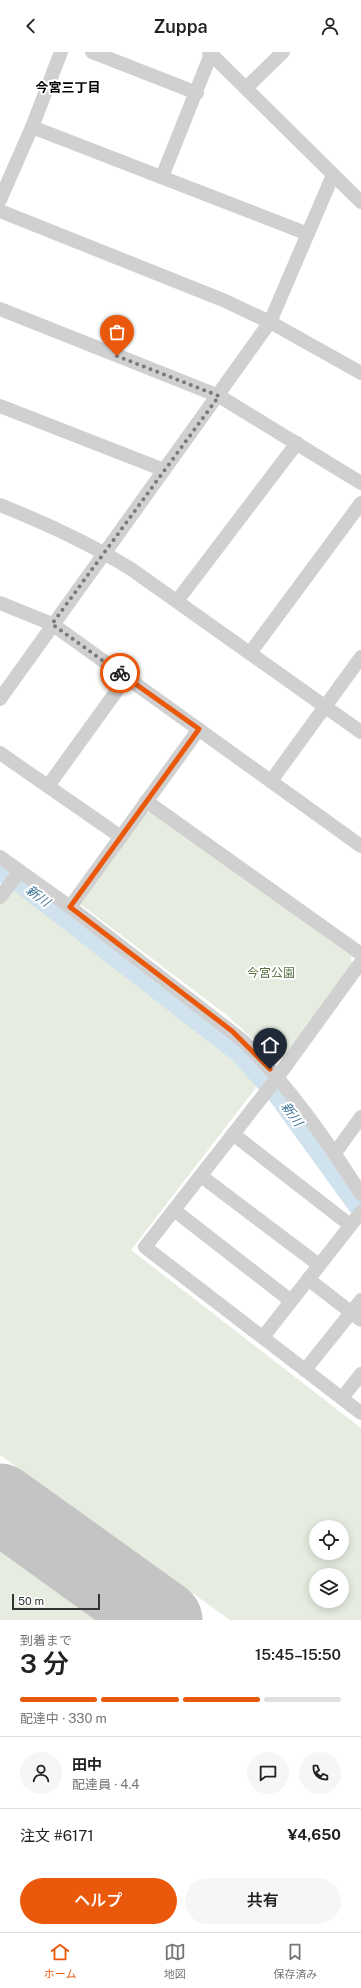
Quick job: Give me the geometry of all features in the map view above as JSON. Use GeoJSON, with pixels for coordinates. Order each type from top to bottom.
{"type":"FeatureCollection","features":[{"type":"Feature","properties":{"kind":"street"},"geometry":{"type":"LineString","coordinates":[[0,200],[32,127],[61,52]]}},
{"type":"Feature","properties":{"kind":"street"},"geometry":{"type":"LineString","coordinates":[[92,52],[197,93]]}},
{"type":"Feature","properties":{"kind":"street"},"geometry":{"type":"LineString","coordinates":[[246,88],[283,52]]}},
{"type":"Feature","properties":{"kind":"street"},"geometry":{"type":"LineString","coordinates":[[162,177],[197,93],[210,53],[361,202]]}},
{"type":"Feature","properties":{"kind":"street"},"geometry":{"type":"LineString","coordinates":[[32,127],[308,234]]}},
{"type":"Feature","properties":{"kind":"street"},"geometry":{"type":"LineString","coordinates":[[0,699],[52,624],[106,554],[270,322],[333,176]]}},
{"type":"Feature","properties":{"kind":"street"},"geometry":{"type":"LineString","coordinates":[[0,211],[223,300],[270,322],[361,372]]}},
{"type":"Feature","properties":{"kind":"street"},"geometry":{"type":"LineString","coordinates":[[0,309],[219,396],[361,483]]}},
{"type":"Feature","properties":{"kind":"street"},"geometry":{"type":"LineString","coordinates":[[0,406],[164,470]]}},
{"type":"Feature","properties":{"kind":"street"},"geometry":{"type":"LineString","coordinates":[[177,601],[297,444]]}},
{"type":"Feature","properties":{"kind":"street"},"geometry":{"type":"LineString","coordinates":[[250,653],[361,503]]}},
{"type":"Feature","properties":{"kind":"street"},"geometry":{"type":"LineString","coordinates":[[0,504],[38,520],[106,554],[177,601],[361,732]]}},
{"type":"Feature","properties":{"kind":"street"},"geometry":{"type":"LineString","coordinates":[[0,603],[52,624],[361,846]]}},
{"type":"Feature","properties":{"kind":"street"},"geometry":{"type":"LineString","coordinates":[[271,781],[361,657]]}},
{"type":"Feature","properties":{"kind":"street"},"geometry":{"type":"LineString","coordinates":[[48,786],[126,678]]}},
{"type":"Feature","properties":{"kind":"street"},"geometry":{"type":"LineString","coordinates":[[70,907],[199,729]]}},
{"type":"Feature","properties":{"kind":"street"},"geometry":{"type":"LineString","coordinates":[[0,753],[121,837]]}},
{"type":"Feature","properties":{"kind":"street"},"geometry":{"type":"LineString","coordinates":[[146,801],[361,954]]}},
{"type":"Feature","properties":{"kind":"street"},"geometry":{"type":"LineString","coordinates":[[0,857],[70,907],[232,1031],[254,1051],[277,1078],[335,1153],[361,1194]]}},
{"type":"Feature","properties":{"kind":"street"},"geometry":{"type":"LineString","coordinates":[[0,897],[20,871]]}},
{"type":"Feature","properties":{"kind":"street"},"geometry":{"type":"LineString","coordinates":[[361,962],[277,1078],[145,1248],[361,1413]]}},
{"type":"Feature","properties":{"kind":"street"},"geometry":{"type":"LineString","coordinates":[[335,1153],[361,1117]]}},
{"type":"Feature","properties":{"kind":"street"},"geometry":{"type":"LineString","coordinates":[[234,1134],[350,1226]]}},
{"type":"Feature","properties":{"kind":"street"},"geometry":{"type":"LineString","coordinates":[[201,1176],[319,1265]]}},
{"type":"Feature","properties":{"kind":"street"},"geometry":{"type":"LineString","coordinates":[[174,1210],[291,1301]]}},
{"type":"Feature","properties":{"kind":"street"},"geometry":{"type":"LineString","coordinates":[[263,1337],[361,1212]]}},
{"type":"Feature","properties":{"kind":"street"},"geometry":{"type":"LineString","coordinates":[[308,1279],[356,1316]]}},
{"type":"Feature","properties":{"kind":"street"},"geometry":{"type":"LineString","coordinates":[[305,1370],[356,1316],[361,1300]]}},
{"type":"Feature","properties":{"kind":"street"},"geometry":{"type":"LineString","coordinates":[[342,1398],[361,1374]]}},
{"type":"Feature","properties":{"kind":"green space","name":"今宮公園"},"geometry":{"type":"Polygon","coordinates":[[[152,812],[351,956],[352,967],[285,1057],[273,1058],[228,1016],[80,904],[144,813],[152,812]]]}},
{"type":"Feature","properties":{"kind":"green space"},"geometry":{"type":"Polygon","coordinates":[[[18,888],[252,1072],[257,1082],[255,1089],[131,1250],[361,1428],[361,1620],[230,1620],[0,1455],[0,902],[9,890],[18,888]]]}},
{"type":"Feature","properties":{"kind":"green space"},"geometry":{"type":"Polygon","coordinates":[[[0,1550],[97,1620],[0,1620],[0,1550]]]}},
{"type":"Feature","properties":{"kind":"waterway","name":"新川"},"geometry":{"type":"LineString","coordinates":[[0,870],[25,886],[239,1052],[280,1097],[361,1209]]}},
{"type":"Feature","properties":{"kind":"runway"},"geometry":{"type":"LineString","coordinates":[[0,1503],[163,1620]]}},
{"type":"Feature","properties":{"kind":"way so far"},"geometry":{"type":"LineString","coordinates":[[117,356],[219,396],[164,470],[106,554],[52,624],[120,673]]}},
{"type":"Feature","properties":{"kind":"district","name":"今宮三丁目"},"geometry":{"type":"Point","coordinates":[68,87]}},
{"type":"Feature","properties":{"kind":"route"},"geometry":{"type":"LineString","coordinates":[[120,673],[199,729],[70,907],[232,1031],[254,1051],[270,1069]]}}]}
